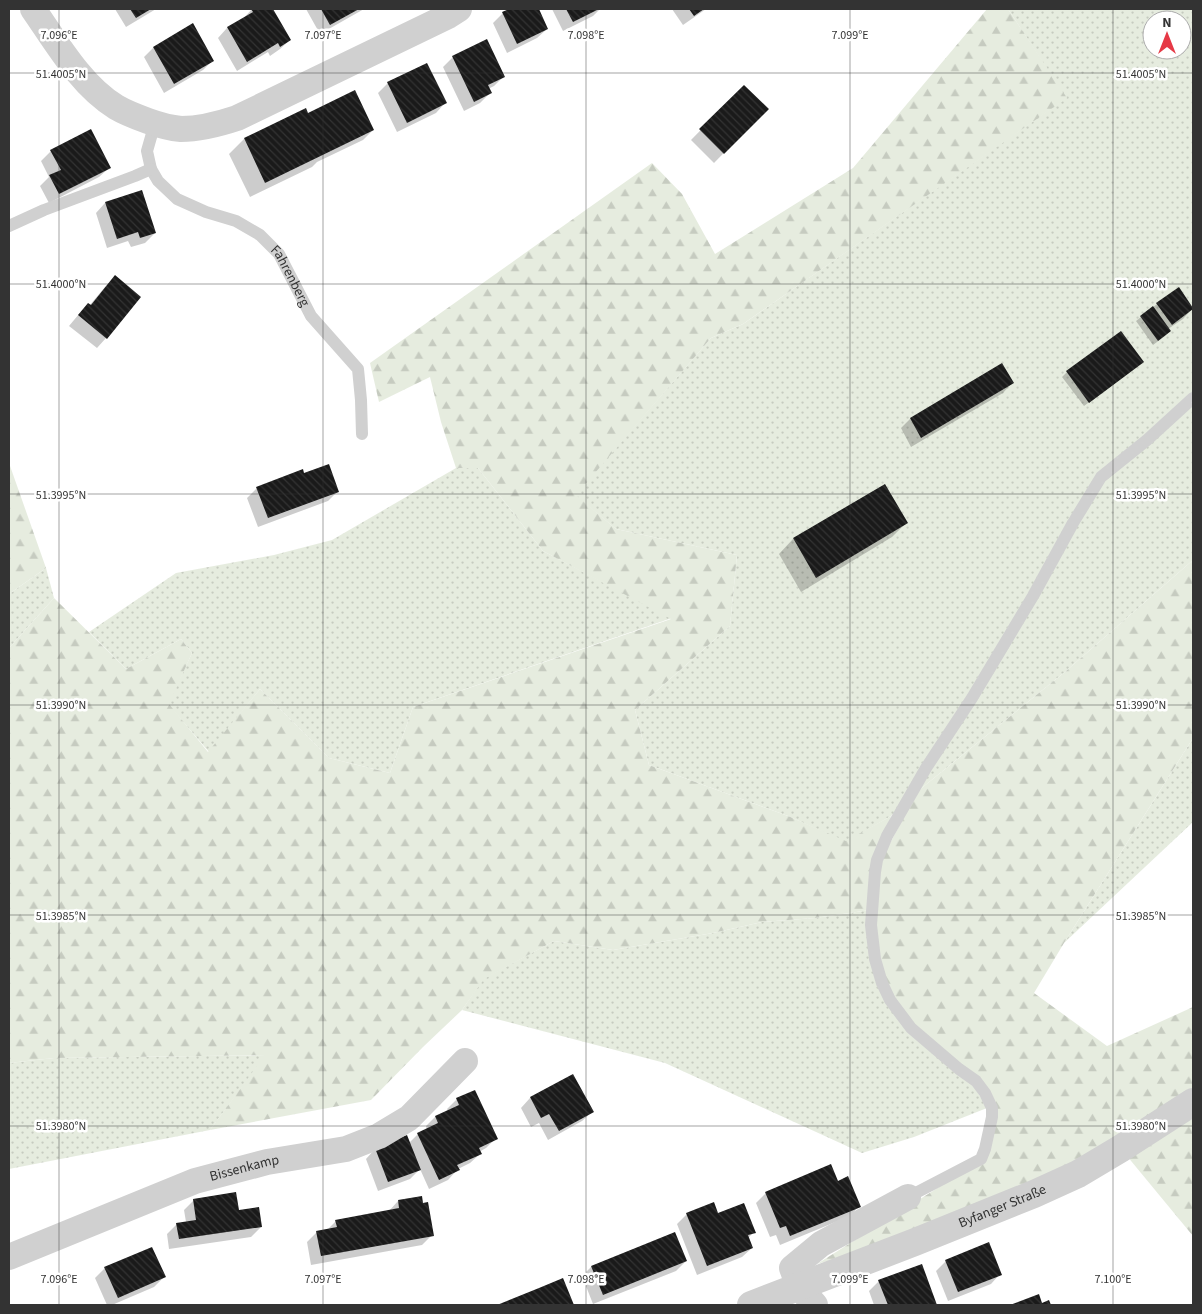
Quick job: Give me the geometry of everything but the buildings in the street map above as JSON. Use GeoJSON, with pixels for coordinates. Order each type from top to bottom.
{"type":"FeatureCollection","features":[{"type":"Feature","properties":{"kind":"street"},"geometry":{"type":"LineString","coordinates":[[33,9],[86,82],[115,107],[155,123],[181,129],[199,128],[237,118],[459,9]]}},
{"type":"Feature","properties":{"kind":"street","name":"Bissenkamp"},"geometry":{"type":"LineString","coordinates":[[9,1257],[195,1181],[267,1162],[346,1149],[380,1136],[410,1118],[465,1061]]}},
{"type":"Feature","properties":{"kind":"street","name":"Byfanger Straße"},"geometry":{"type":"LineString","coordinates":[[752,1305],[807,1296],[915,1242],[1034,1194],[1078,1174],[1193,1102]]}},
{"type":"Feature","properties":{"kind":"street"},"geometry":{"type":"LineString","coordinates":[[807,1296],[792,1268],[821,1244],[908,1197]]}},
{"type":"Feature","properties":{"kind":"lane"},"geometry":{"type":"LineString","coordinates":[[9,226],[44,210],[151,169],[147,151],[155,123]]}},
{"type":"Feature","properties":{"kind":"lane","name":"Fahrenberg"},"geometry":{"type":"LineString","coordinates":[[151,169],[158,181],[177,200],[206,212],[236,221],[260,235],[279,254],[311,316],[358,369],[362,434]]}},
{"type":"Feature","properties":{"kind":"lane"},"geometry":{"type":"LineString","coordinates":[[908,1197],[981,1159],[991,1125],[992,1108],[985,1093],[976,1081],[911,1028],[890,1000],[882,983],[875,959],[871,925],[875,872],[881,848],[926,768],[972,698],[1033,596],[1101,477],[1147,440],[1193,398]]}},
{"type":"Feature","properties":{"kind":"green space"},"geometry":{"type":"Polygon","coordinates":[[[987,9],[1008,9],[1067,98],[743,324],[711,338],[576,495],[616,529],[737,555],[730,626],[635,710],[649,765],[788,816],[846,841],[891,816],[870,910],[815,918],[762,922],[713,933],[613,950],[554,941],[484,979],[462,1010],[371,1100],[210,1130],[265,1055],[54,1058],[9,1063],[9,648],[54,598],[126,669],[181,639],[192,653],[169,704],[208,752],[260,689],[329,758],[390,773],[413,707],[671,619],[543,551],[478,468],[456,468],[441,422],[430,377],[379,402],[370,363],[652,163],[682,194],[715,254],[853,168],[987,9]]]}},
{"type":"Feature","properties":{"kind":"green space"},"geometry":{"type":"Polygon","coordinates":[[[1008,9],[1193,9],[1193,560],[1066,671],[918,791],[891,816],[846,842],[788,816],[649,765],[635,710],[730,626],[737,555],[616,529],[575,495],[711,338],[743,324],[1066,98],[1008,9]]]}},
{"type":"Feature","properties":{"kind":"green space"},"geometry":{"type":"Polygon","coordinates":[[[9,463],[46,568],[9,594],[9,463]]]}},
{"type":"Feature","properties":{"kind":"green space"},"geometry":{"type":"Polygon","coordinates":[[[456,468],[478,468],[543,551],[672,618],[413,707],[390,773],[329,758],[260,689],[209,752],[168,704],[192,653],[181,639],[126,669],[89,632],[176,573],[274,555],[332,540],[456,468]]]}},
{"type":"Feature","properties":{"kind":"green space"},"geometry":{"type":"Polygon","coordinates":[[[1193,560],[1193,738],[1034,993],[1107,1046],[1193,1007],[1193,1236],[1122,1150],[917,1236],[817,1264],[982,1160],[996,1105],[916,1025],[884,981],[874,926],[881,860],[918,791],[1066,671],[1193,560]]]}},
{"type":"Feature","properties":{"kind":"green space"},"geometry":{"type":"Polygon","coordinates":[[[46,568],[54,598],[9,648],[9,594],[46,568]]]}},
{"type":"Feature","properties":{"kind":"green space"},"geometry":{"type":"Polygon","coordinates":[[[1193,738],[1193,822],[1064,943],[1193,738]]]}},
{"type":"Feature","properties":{"kind":"green space"},"geometry":{"type":"Polygon","coordinates":[[[870,910],[987,1108],[914,1137],[862,1153],[665,1063],[462,1010],[483,979],[554,941],[613,950],[713,933],[762,922],[815,918],[870,910]]]}},
{"type":"Feature","properties":{"kind":"green space"},"geometry":{"type":"Polygon","coordinates":[[[266,1055],[210,1130],[9,1169],[9,1063],[54,1058],[266,1055]]]}}]}
